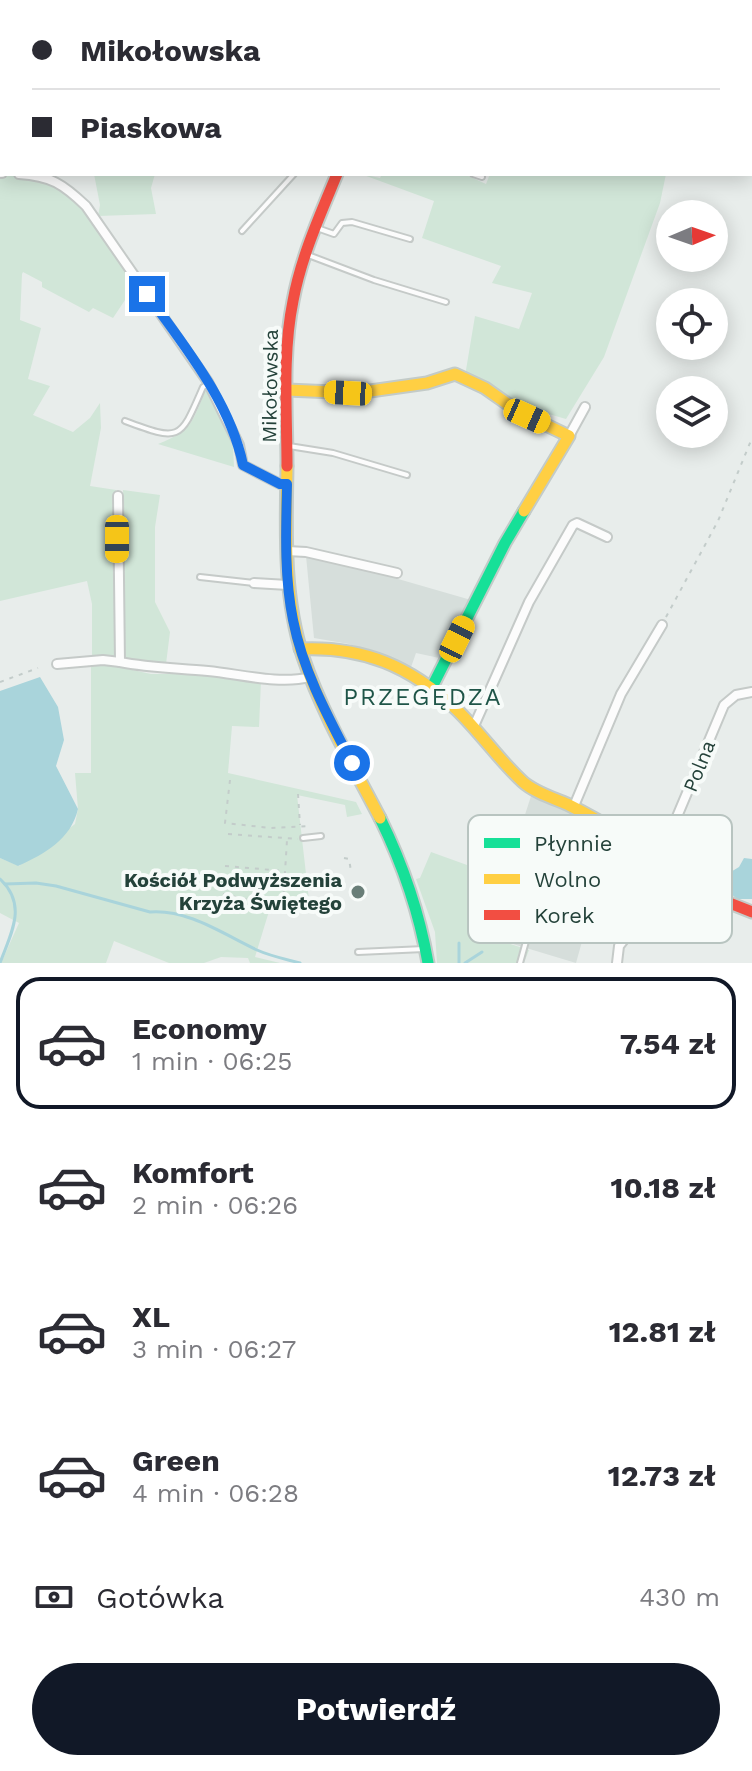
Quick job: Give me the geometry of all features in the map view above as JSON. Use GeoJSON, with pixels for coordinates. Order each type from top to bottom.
{"type":"FeatureCollection","features":[{"type":"Feature","properties":{"kind":"street"},"geometry":{"type":"LineString","coordinates":[[43,176],[65,186],[86,206],[209,384],[239,445],[243,465],[280,484],[287,484]]}},
{"type":"Feature","properties":{"kind":"street","name":"Mikołowska"},"geometry":{"type":"LineString","coordinates":[[336,176],[305,254],[291,314],[287,390],[288,585],[300,649],[310,677],[402,865],[418,908],[428,963]]}},
{"type":"Feature","properties":{"kind":"street"},"geometry":{"type":"LineString","coordinates":[[287,390],[356,393],[427,383],[455,374],[485,388],[519,412],[569,436]]}},
{"type":"Feature","properties":{"kind":"street"},"geometry":{"type":"LineString","coordinates":[[431,689],[505,543],[585,407]]}},
{"type":"Feature","properties":{"kind":"street"},"geometry":{"type":"LineString","coordinates":[[118,496],[120,662]]}},
{"type":"Feature","properties":{"kind":"street"},"geometry":{"type":"LineString","coordinates":[[474,726],[529,602],[573,525],[586,526],[607,537]]}},
{"type":"Feature","properties":{"kind":"street"},"geometry":{"type":"LineString","coordinates":[[287,551],[306,552],[397,573]]}},
{"type":"Feature","properties":{"kind":"street"},"geometry":{"type":"LineString","coordinates":[[254,583],[288,585]]}},
{"type":"Feature","properties":{"kind":"street"},"geometry":{"type":"LineString","coordinates":[[574,806],[621,694],[662,625]]}},
{"type":"Feature","properties":{"kind":"street"},"geometry":{"type":"LineString","coordinates":[[300,649],[325,648],[385,660],[404,670],[474,726],[525,784],[589,815]]}},
{"type":"Feature","properties":{"kind":"street"},"geometry":{"type":"LineString","coordinates":[[57,664],[103,660],[149,668],[286,679],[310,677]]}},
{"type":"Feature","properties":{"kind":"street","name":"Polna"},"geometry":{"type":"LineString","coordinates":[[678,815],[724,705],[736,695],[752,692]]}},
{"type":"Feature","properties":{"kind":"street"},"geometry":{"type":"LineString","coordinates":[[732,904],[752,912]]}},
{"type":"Feature","properties":{"kind":"street","name":"Polna"},"geometry":{"type":"LineString","coordinates":[[617,963],[621,943]]}},
{"type":"Feature","properties":{"kind":"lane"},"geometry":{"type":"LineString","coordinates":[[242,231],[292,176]]}},
{"type":"Feature","properties":{"kind":"lane"},"geometry":{"type":"LineString","coordinates":[[315,227],[334,234],[339,225],[352,222],[410,239]]}},
{"type":"Feature","properties":{"kind":"lane"},"geometry":{"type":"LineString","coordinates":[[305,254],[446,302]]}},
{"type":"Feature","properties":{"kind":"lane"},"geometry":{"type":"LineString","coordinates":[[125,421],[167,434],[179,432],[185,427],[203,387],[209,384]]}},
{"type":"Feature","properties":{"kind":"lane"},"geometry":{"type":"LineString","coordinates":[[287,446],[333,453],[407,475]]}},
{"type":"Feature","properties":{"kind":"lane"},"geometry":{"type":"LineString","coordinates":[[200,577],[254,583]]}},
{"type":"Feature","properties":{"kind":"lane"},"geometry":{"type":"LineString","coordinates":[[303,838],[321,836]]}},
{"type":"Feature","properties":{"kind":"lane"},"geometry":{"type":"LineString","coordinates":[[520,963],[526,943]]}},
{"type":"Feature","properties":{"kind":"lane"},"geometry":{"type":"LineString","coordinates":[[358,952],[426,949]]}},
{"type":"Feature","properties":{"kind":"path"},"geometry":{"type":"LineString","coordinates":[[662,625],[718,521],[752,438]]}},
{"type":"Feature","properties":{"kind":"path"},"geometry":{"type":"LineString","coordinates":[[0,682],[38,668]]}},
{"type":"Feature","properties":{"kind":"path"},"geometry":{"type":"LineString","coordinates":[[230,780],[225,823],[271,828],[310,826]]}},
{"type":"Feature","properties":{"kind":"path"},"geometry":{"type":"LineString","coordinates":[[298,794],[300,826]]}},
{"type":"Feature","properties":{"kind":"path"},"geometry":{"type":"LineString","coordinates":[[228,834],[287,840],[303,838]]}},
{"type":"Feature","properties":{"kind":"path"},"geometry":{"type":"LineString","coordinates":[[223,894],[267,904],[283,904],[287,840]]}},
{"type":"Feature","properties":{"kind":"path"},"geometry":{"type":"LineString","coordinates":[[344,858],[349,859],[351,871]]}},
{"type":"Feature","properties":{"kind":"path"},"geometry":{"type":"LineString","coordinates":[[225,866],[285,872]]}},
{"type":"Feature","properties":{"kind":"path"},"geometry":{"type":"LineString","coordinates":[[284,888],[303,890]]}},
{"type":"Feature","properties":{"kind":"shaded area"},"geometry":{"type":"Polygon","coordinates":[[[306,556],[471,600],[444,659],[416,653],[410,670],[395,660],[349,644],[314,638],[306,556]]]}},
{"type":"Feature","properties":{"kind":"shaded area"},"geometry":{"type":"Polygon","coordinates":[[[532,793],[575,815],[525,815],[532,793]]]}},
{"type":"Feature","properties":{"kind":"shaded area"},"geometry":{"type":"Polygon","coordinates":[[[509,943],[582,943],[576,963],[509,943]]]}},
{"type":"Feature","properties":{"kind":"green space"},"geometry":{"type":"Polygon","coordinates":[[[0,176],[13,176],[38,178],[67,193],[94,221],[137,282],[113,318],[93,308],[89,312],[42,287],[42,282],[22,274],[20,320],[41,328],[28,379],[50,386],[33,415],[73,432],[90,418],[100,403],[101,428],[90,486],[116,490],[116,657],[92,659],[92,604],[87,581],[0,601],[0,176]]]}},
{"type":"Feature","properties":{"kind":"green space"},"geometry":{"type":"Polygon","coordinates":[[[94,176],[154,176],[151,188],[156,214],[98,216],[100,205],[94,176]]]}},
{"type":"Feature","properties":{"kind":"green space"},"geometry":{"type":"Polygon","coordinates":[[[366,176],[468,176],[486,184],[489,176],[666,176],[661,200],[656,200],[656,214],[604,357],[566,419],[514,404],[465,376],[475,316],[519,329],[532,293],[492,283],[501,266],[422,238],[434,201],[366,176]]]}},
{"type":"Feature","properties":{"kind":"green space"},"geometry":{"type":"Polygon","coordinates":[[[206,389],[233,446],[234,467],[158,444],[190,424],[206,389]]]}},
{"type":"Feature","properties":{"kind":"green space"},"geometry":{"type":"Polygon","coordinates":[[[123,490],[160,495],[155,527],[155,602],[170,632],[166,664],[129,660],[121,654],[123,490]]]}},
{"type":"Feature","properties":{"kind":"green space"},"geometry":{"type":"Polygon","coordinates":[[[91,661],[151,674],[204,674],[261,681],[259,727],[232,726],[228,773],[356,802],[362,814],[347,817],[345,805],[297,795],[310,909],[270,908],[255,957],[280,963],[250,963],[248,958],[221,957],[204,963],[169,963],[114,941],[106,963],[1,963],[19,923],[0,913],[0,858],[19,866],[75,824],[78,809],[75,773],[91,773],[91,661]]]}},
{"type":"Feature","properties":{"kind":"green space"},"geometry":{"type":"Polygon","coordinates":[[[431,852],[468,865],[468,943],[508,943],[529,950],[524,963],[437,963],[435,932],[416,879],[420,878],[431,852]]]}},
{"type":"Feature","properties":{"kind":"water"},"geometry":{"type":"Polygon","coordinates":[[[40,677],[58,707],[64,740],[56,766],[78,809],[75,820],[56,844],[18,866],[0,858],[0,691],[40,677]]]}},
{"type":"Feature","properties":{"kind":"water"},"geometry":{"type":"Polygon","coordinates":[[[744,858],[752,859],[752,899],[737,899],[732,895],[732,871],[744,858]]]}},
{"type":"Feature","properties":{"kind":"waterway"},"geometry":{"type":"LineString","coordinates":[[0,879],[8,889],[15,909],[15,920],[0,963]]}},
{"type":"Feature","properties":{"kind":"waterway"},"geometry":{"type":"LineString","coordinates":[[5,884],[56,886],[150,912],[178,914],[262,952],[300,963]]}},
{"type":"Feature","properties":{"kind":"waterway"},"geometry":{"type":"LineString","coordinates":[[459,943],[459,963]]}},
{"type":"Feature","properties":{"kind":"waterway"},"geometry":{"type":"LineString","coordinates":[[465,963],[482,952]]}},
{"type":"Feature","properties":{"kind":"traffic: fast"},"geometry":{"type":"LineString","coordinates":[[431,689],[524,511]]}},
{"type":"Feature","properties":{"kind":"traffic: fast"},"geometry":{"type":"LineString","coordinates":[[380,818],[409,889],[428,963]]}},
{"type":"Feature","properties":{"kind":"traffic: slow"},"geometry":{"type":"LineString","coordinates":[[287,390],[356,393],[427,383],[455,374],[485,388],[519,412],[569,436],[524,511]]}},
{"type":"Feature","properties":{"kind":"traffic: slow"},"geometry":{"type":"LineString","coordinates":[[287,466],[289,587],[303,657],[338,739],[380,818]]}},
{"type":"Feature","properties":{"kind":"traffic: slow"},"geometry":{"type":"LineString","coordinates":[[300,649],[365,655],[403,670],[456,709],[527,786],[588,815]]}},
{"type":"Feature","properties":{"kind":"traffic: jam"},"geometry":{"type":"LineString","coordinates":[[287,466],[286,363],[293,301],[306,252],[336,176]]}},
{"type":"Feature","properties":{"kind":"traffic: jam"},"geometry":{"type":"LineString","coordinates":[[732,904],[752,912]]}},
{"type":"Feature","properties":{"kind":"place","name":"Kościół Podwyższenia Krzyża Świętego"},"geometry":{"type":"Point","coordinates":[358,892]}},
{"type":"Feature","properties":{"kind":"district","name":"PRZEGĘDZA"},"geometry":{"type":"Point","coordinates":[423,697]}},
{"type":"Feature","properties":{"kind":"route"},"geometry":{"type":"LineString","coordinates":[[147,294],[209,384],[239,445],[243,465],[280,484],[287,484],[287,573],[295,630],[314,686],[352,763]]}}]}
